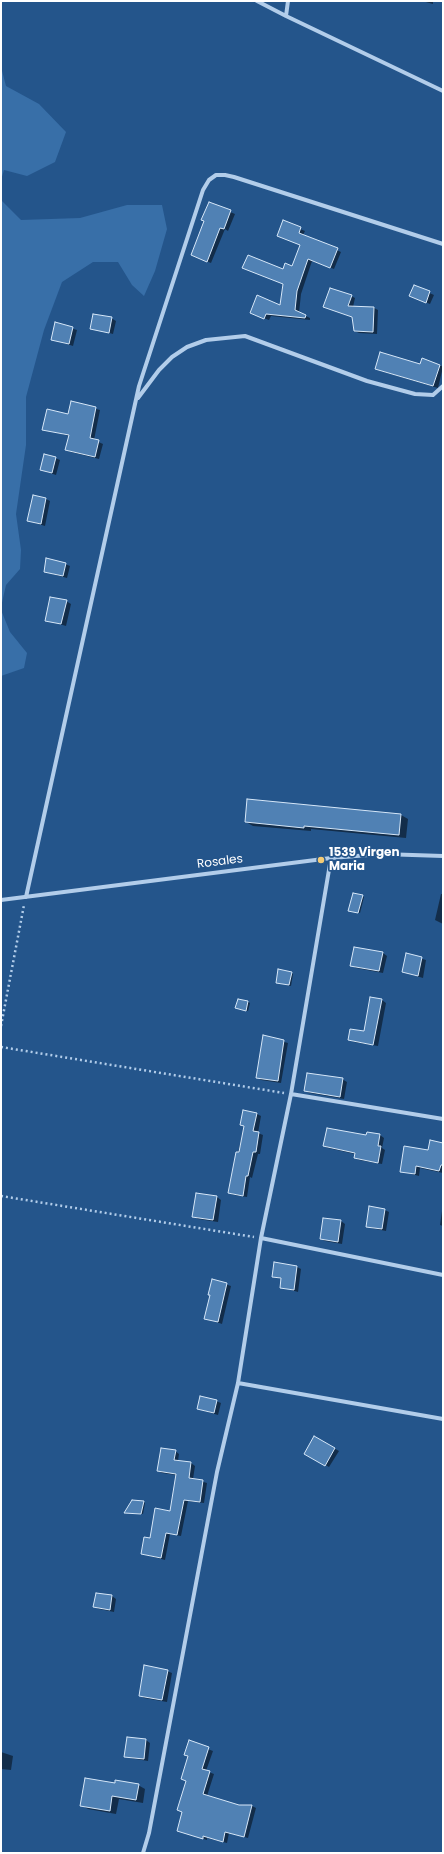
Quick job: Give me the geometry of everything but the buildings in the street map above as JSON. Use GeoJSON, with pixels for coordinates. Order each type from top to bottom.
{"type":"FeatureCollection","features":[{"type":"Feature","properties":{"kind":"street"},"geometry":{"type":"LineString","coordinates":[[257,1],[443,91]]}},
{"type":"Feature","properties":{"kind":"street"},"geometry":{"type":"LineString","coordinates":[[286,16],[288,1]]}},
{"type":"Feature","properties":{"kind":"street"},"geometry":{"type":"LineString","coordinates":[[26,897],[136,400],[203,190],[208,180],[216,175],[225,174],[443,244]]}},
{"type":"Feature","properties":{"kind":"street"},"geometry":{"type":"LineString","coordinates":[[136,400],[159,370],[172,357],[187,347],[206,340],[245,336],[367,381],[415,394],[433,395],[443,386]]}},
{"type":"Feature","properties":{"kind":"street","name":"Rosales"},"geometry":{"type":"LineString","coordinates":[[1,900],[331,858],[382,854],[443,856]]}},
{"type":"Feature","properties":{"kind":"street"},"geometry":{"type":"LineString","coordinates":[[143,1853],[149,1833],[217,1472],[238,1383],[261,1238],[291,1094],[331,858]]}},
{"type":"Feature","properties":{"kind":"street"},"geometry":{"type":"LineString","coordinates":[[291,1094],[443,1119]]}},
{"type":"Feature","properties":{"kind":"street"},"geometry":{"type":"LineString","coordinates":[[261,1238],[443,1275]]}},
{"type":"Feature","properties":{"kind":"street"},"geometry":{"type":"LineString","coordinates":[[238,1383],[443,1419]]}},
{"type":"Feature","properties":{"kind":"path"},"geometry":{"type":"LineString","coordinates":[[1,1026],[26,897]]}},
{"type":"Feature","properties":{"kind":"path"},"geometry":{"type":"LineString","coordinates":[[1,1047],[291,1094]]}},
{"type":"Feature","properties":{"kind":"path"},"geometry":{"type":"LineString","coordinates":[[1,1196],[261,1238]]}},
{"type":"Feature","properties":{"kind":"shaded area"},"geometry":{"type":"Polygon","coordinates":[[[1,67],[6,86],[39,104],[66,132],[55,162],[27,176],[4,170],[1,180],[1,67]]]}},
{"type":"Feature","properties":{"kind":"shaded area"},"geometry":{"type":"Polygon","coordinates":[[[1,200],[21,220],[80,218],[127,205],[162,205],[167,229],[155,271],[144,296],[132,285],[118,262],[93,262],[62,282],[44,330],[26,397],[26,445],[16,514],[21,550],[20,569],[6,585],[1,607],[1,200]]]}},
{"type":"Feature","properties":{"kind":"shaded area"},"geometry":{"type":"Polygon","coordinates":[[[1,610],[10,632],[27,653],[24,668],[1,676],[1,610]]]}},
{"type":"Feature","properties":{"kind":"place","name":"1539 Virgen Maria"},"geometry":{"type":"Point","coordinates":[321,860]}}]}
